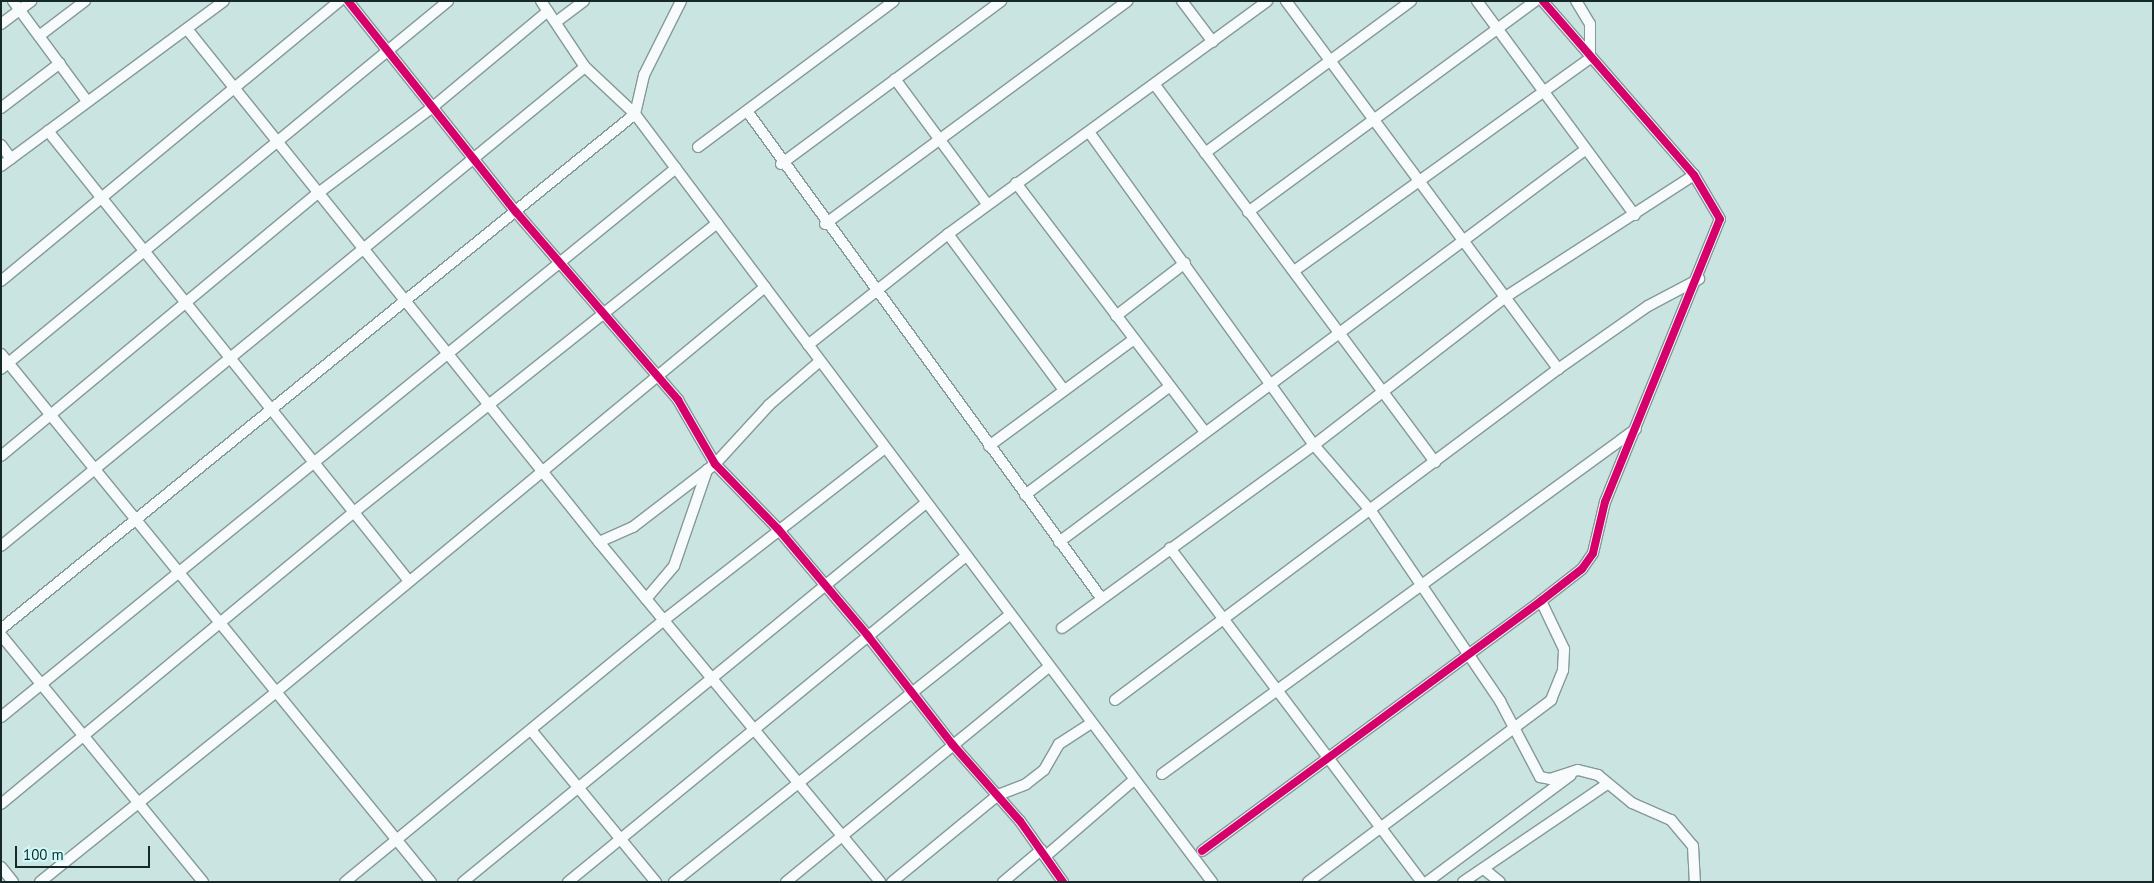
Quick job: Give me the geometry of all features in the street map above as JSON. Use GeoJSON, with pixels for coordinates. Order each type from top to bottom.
{"type":"FeatureCollection","features":[{"type":"Feature","properties":{"kind":"street"},"geometry":{"type":"LineString","coordinates":[[1,24],[16,6],[31,1]]}},
{"type":"Feature","properties":{"kind":"street"},"geometry":{"type":"LineString","coordinates":[[39,36],[85,1]]}},
{"type":"Feature","properties":{"kind":"street"},"geometry":{"type":"LineString","coordinates":[[1,166],[224,1]]}},
{"type":"Feature","properties":{"kind":"street"},"geometry":{"type":"LineString","coordinates":[[1,281],[101,201],[339,1]]}},
{"type":"Feature","properties":{"kind":"street"},"geometry":{"type":"LineString","coordinates":[[348,1],[476,158],[516,212],[561,262],[694,423],[711,467],[778,530],[868,636],[952,744],[998,795],[1044,852],[1063,882]]}},
{"type":"Feature","properties":{"kind":"street"},"geometry":{"type":"LineString","coordinates":[[5,366],[278,145],[389,52],[437,5],[448,1]]}},
{"type":"Feature","properties":{"kind":"street"},"geometry":{"type":"LineString","coordinates":[[541,1],[585,67],[635,114],[1212,882]]}},
{"type":"Feature","properties":{"kind":"street"},"geometry":{"type":"LineString","coordinates":[[556,22],[584,1]]}},
{"type":"Feature","properties":{"kind":"street"},"geometry":{"type":"LineString","coordinates":[[1,629],[138,521],[271,408],[407,302],[635,114],[644,75],[681,1]]}},
{"type":"Feature","properties":{"kind":"street"},"geometry":{"type":"LineString","coordinates":[[698,147],[894,1]]}},
{"type":"Feature","properties":{"kind":"street"},"geometry":{"type":"LineString","coordinates":[[781,164],[1001,1]]}},
{"type":"Feature","properties":{"kind":"street"},"geometry":{"type":"LineString","coordinates":[[825,224],[1128,1]]}},
{"type":"Feature","properties":{"kind":"street"},"geometry":{"type":"LineString","coordinates":[[1182,1],[1213,42]]}},
{"type":"Feature","properties":{"kind":"street"},"geometry":{"type":"LineString","coordinates":[[808,345],[987,204],[1156,85],[1267,1]]}},
{"type":"Feature","properties":{"kind":"street"},"geometry":{"type":"LineString","coordinates":[[1286,1],[1507,296],[1558,369]]}},
{"type":"Feature","properties":{"kind":"street"},"geometry":{"type":"LineString","coordinates":[[1205,153],[1411,1]]}},
{"type":"Feature","properties":{"kind":"street"},"geometry":{"type":"LineString","coordinates":[[1477,1],[1635,216]]}},
{"type":"Feature","properties":{"kind":"street"},"geometry":{"type":"LineString","coordinates":[[1248,212],[1376,121],[1536,1]]}},
{"type":"Feature","properties":{"kind":"street"},"geometry":{"type":"LineString","coordinates":[[1202,851],[1541,601],[1590,561],[1605,502],[1699,279],[1720,219],[1694,175],[1590,58],[1543,1]]}},
{"type":"Feature","properties":{"kind":"street"},"geometry":{"type":"LineString","coordinates":[[1576,1],[1590,24],[1590,58]]}},
{"type":"Feature","properties":{"kind":"street"},"geometry":{"type":"LineString","coordinates":[[16,6],[87,101]]}},
{"type":"Feature","properties":{"kind":"street"},"geometry":{"type":"LineString","coordinates":[[1,456],[185,306],[317,194],[434,106],[548,11]]}},
{"type":"Feature","properties":{"kind":"street"},"geometry":{"type":"LineString","coordinates":[[187,29],[317,194],[544,469],[599,542],[753,732],[800,783],[880,882]]}},
{"type":"Feature","properties":{"kind":"street"},"geometry":{"type":"LineString","coordinates":[[1294,271],[1590,58]]}},
{"type":"Feature","properties":{"kind":"street"},"geometry":{"type":"LineString","coordinates":[[1,108],[60,63]]}},
{"type":"Feature","properties":{"kind":"street"},"geometry":{"type":"LineString","coordinates":[[1,546],[585,67]]}},
{"type":"Feature","properties":{"kind":"street"},"geometry":{"type":"LineString","coordinates":[[896,79],[987,204]]}},
{"type":"Feature","properties":{"kind":"street"},"geometry":{"type":"LineString","coordinates":[[1156,85],[1248,212],[1435,462]]}},
{"type":"Feature","properties":{"kind":"street"},"geometry":{"type":"LineString","coordinates":[[747,111],[781,164],[1102,599]]}},
{"type":"Feature","properties":{"kind":"street"},"geometry":{"type":"LineString","coordinates":[[48,131],[185,306],[271,408],[409,581]]}},
{"type":"Feature","properties":{"kind":"street"},"geometry":{"type":"LineString","coordinates":[[1089,132],[1314,445],[1372,511],[1466,655],[1516,726],[1544,780],[1578,770],[1598,775],[1632,803],[1670,820],[1689,839],[1696,854],[1695,882]]}},
{"type":"Feature","properties":{"kind":"street"},"geometry":{"type":"LineString","coordinates":[[1,145],[11,158]]}},
{"type":"Feature","properties":{"kind":"street"},"geometry":{"type":"LineString","coordinates":[[1059,542],[1204,431],[1585,150]]}},
{"type":"Feature","properties":{"kind":"street"},"geometry":{"type":"LineString","coordinates":[[1,717],[313,461],[676,168]]}},
{"type":"Feature","properties":{"kind":"street"},"geometry":{"type":"LineString","coordinates":[[1062,628],[1314,445],[1507,296],[1635,216],[1694,175]]}},
{"type":"Feature","properties":{"kind":"street"},"geometry":{"type":"LineString","coordinates":[[1016,183],[1204,431]]}},
{"type":"Feature","properties":{"kind":"street"},"geometry":{"type":"LineString","coordinates":[[1,804],[354,512],[717,223]]}},
{"type":"Feature","properties":{"kind":"street"},"geometry":{"type":"LineString","coordinates":[[948,234],[1064,390]]}},
{"type":"Feature","properties":{"kind":"street"},"geometry":{"type":"LineString","coordinates":[[1116,316],[1185,264]]}},
{"type":"Feature","properties":{"kind":"street"},"geometry":{"type":"LineString","coordinates":[[1115,700],[1372,511],[1558,369],[1648,306],[1699,279]]}},
{"type":"Feature","properties":{"kind":"street"},"geometry":{"type":"LineString","coordinates":[[40,882],[276,692],[655,375],[764,287]]}},
{"type":"Feature","properties":{"kind":"street"},"geometry":{"type":"LineString","coordinates":[[989,446],[1134,339]]}},
{"type":"Feature","properties":{"kind":"street"},"geometry":{"type":"LineString","coordinates":[[1,354],[5,366],[51,415],[222,622],[276,692],[431,882]]}},
{"type":"Feature","properties":{"kind":"street"},"geometry":{"type":"LineString","coordinates":[[599,542],[633,527],[711,467],[769,405],[820,361]]}},
{"type":"Feature","properties":{"kind":"street"},"geometry":{"type":"LineString","coordinates":[[1025,495],[1169,386]]}},
{"type":"Feature","properties":{"kind":"street"},"geometry":{"type":"LineString","coordinates":[[1162,774],[1418,583],[1637,428]]}},
{"type":"Feature","properties":{"kind":"street"},"geometry":{"type":"LineString","coordinates":[[345,882],[664,620],[885,448]]}},
{"type":"Feature","properties":{"kind":"street"},"geometry":{"type":"LineString","coordinates":[[646,599],[674,566],[711,467]]}},
{"type":"Feature","properties":{"kind":"street"},"geometry":{"type":"LineString","coordinates":[[463,882],[926,503]]}},
{"type":"Feature","properties":{"kind":"street"},"geometry":{"type":"LineString","coordinates":[[1170,548],[1422,882]]}},
{"type":"Feature","properties":{"kind":"street"},"geometry":{"type":"LineString","coordinates":[[568,882],[966,556]]}},
{"type":"Feature","properties":{"kind":"street"},"geometry":{"type":"LineString","coordinates":[[1308,882],[1551,700],[1565,662],[1560,635],[1541,601]]}},
{"type":"Feature","properties":{"kind":"street"},"geometry":{"type":"LineString","coordinates":[[674,882],[1010,615]]}},
{"type":"Feature","properties":{"kind":"street"},"geometry":{"type":"LineString","coordinates":[[1,635],[83,735],[137,805],[203,882]]}},
{"type":"Feature","properties":{"kind":"street"},"geometry":{"type":"LineString","coordinates":[[786,882],[1049,666]]}},
{"type":"Feature","properties":{"kind":"street"},"geometry":{"type":"LineString","coordinates":[[892,882],[998,795],[1026,784],[1044,770],[1059,744],[1091,723]]}},
{"type":"Feature","properties":{"kind":"street"},"geometry":{"type":"LineString","coordinates":[[531,730],[656,882]]}},
{"type":"Feature","properties":{"kind":"street"},"geometry":{"type":"LineString","coordinates":[[1427,882],[1578,770]]}},
{"type":"Feature","properties":{"kind":"street"},"geometry":{"type":"LineString","coordinates":[[1004,882],[1134,780]]}},
{"type":"Feature","properties":{"kind":"street"},"geometry":{"type":"LineString","coordinates":[[1463,882],[1485,870],[1607,784]]}},
{"type":"Feature","properties":{"kind":"street"},"geometry":{"type":"LineString","coordinates":[[1,867],[13,882]]}},
{"type":"Feature","properties":{"kind":"street"},"geometry":{"type":"LineString","coordinates":[[1485,870],[1500,882]]}},
{"type":"Feature","properties":{"kind":"cycle path"},"geometry":{"type":"LineString","coordinates":[[348,1],[516,212],[678,400],[715,464],[778,529],[868,636],[952,744],[1020,821],[1063,882]]}},
{"type":"Feature","properties":{"kind":"cycle path"},"geometry":{"type":"LineString","coordinates":[[1202,851],[1541,601],[1582,569],[1593,553],[1605,502],[1720,219],[1694,175],[1543,1]]}}]}
